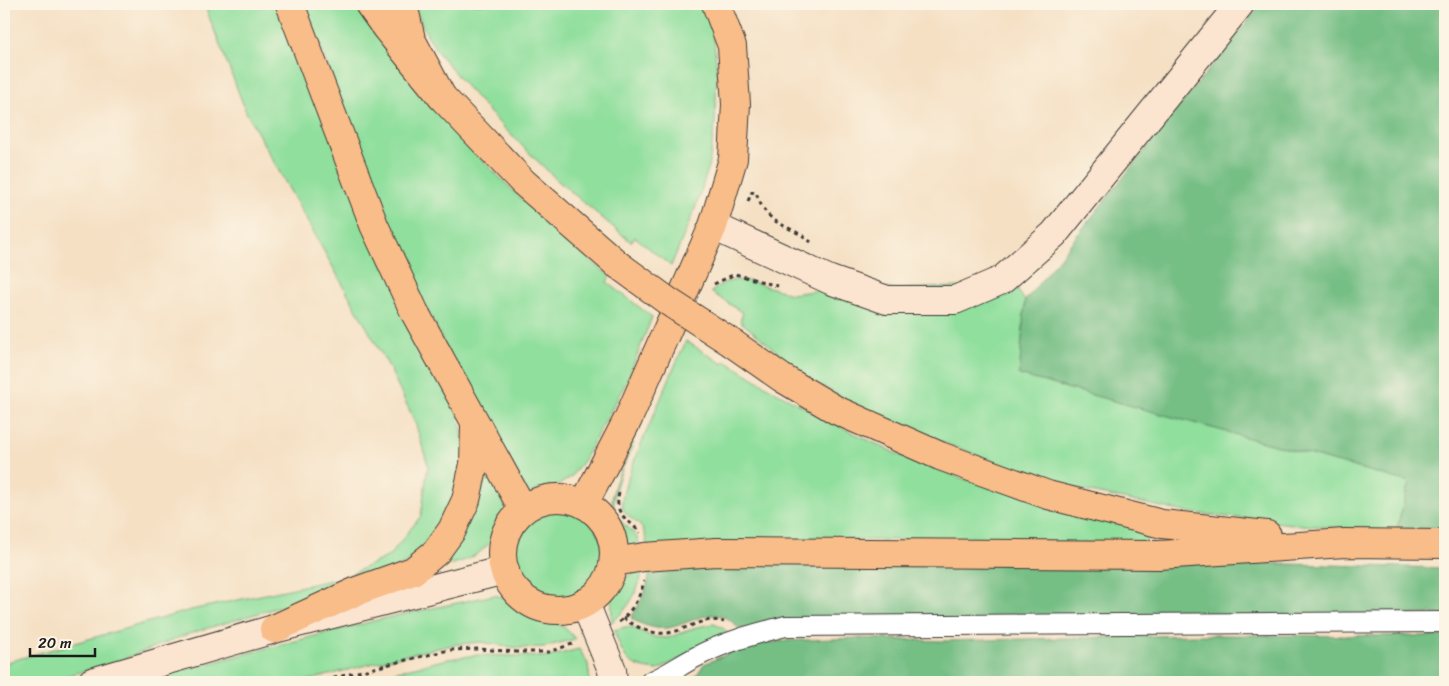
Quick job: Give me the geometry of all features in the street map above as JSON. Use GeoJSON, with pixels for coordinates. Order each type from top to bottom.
{"type":"FeatureCollection","features":[{"type":"Feature","properties":{"kind":"main road"},"geometry":{"type":"LineString","coordinates":[[290,4],[374,225],[415,313],[523,509]]}},
{"type":"Feature","properties":{"kind":"main road"},"geometry":{"type":"LineString","coordinates":[[369,4],[442,97],[523,182],[617,264],[669,302],[782,378],[836,410],[940,456],[1048,495],[1162,524],[1346,543]]}},
{"type":"Feature","properties":{"kind":"main road"},"geometry":{"type":"LineString","coordinates":[[403,4],[411,39],[442,97]]}},
{"type":"Feature","properties":{"kind":"main road"},"geometry":{"type":"LineString","coordinates":[[584,504],[628,418],[713,226],[733,159],[736,104],[732,46],[716,4]]}},
{"type":"Feature","properties":{"kind":"main road"},"geometry":{"type":"LineString","coordinates":[[274,629],[357,591],[413,571],[436,552],[452,530],[466,500],[474,464],[475,422]]}},
{"type":"Feature","properties":{"kind":"main road"},"geometry":{"type":"LineString","coordinates":[[571,499],[584,504],[596,512],[605,522],[611,534],[614,562],[609,578],[599,593],[585,603],[570,609],[553,610],[537,606],[523,598],[512,585],[505,570],[502,555],[504,540],[510,526],[523,509],[543,500],[571,499]]}},
{"type":"Feature","properties":{"kind":"main road"},"geometry":{"type":"LineString","coordinates":[[614,562],[644,557],[716,552],[1159,554],[1346,543],[1445,544]]}},
{"type":"Feature","properties":{"kind":"street"},"geometry":{"type":"LineString","coordinates":[[713,226],[830,280],[887,300],[955,300],[1002,280],[1054,234],[1240,4]]}},
{"type":"Feature","properties":{"kind":"street"},"geometry":{"type":"LineString","coordinates":[[92,682],[274,629],[505,570]]}},
{"type":"Feature","properties":{"kind":"street"},"geometry":{"type":"LineString","coordinates":[[585,603],[612,670],[612,682]]}},
{"type":"Feature","properties":{"kind":"street"},"geometry":{"type":"LineString","coordinates":[[650,682],[665,676],[694,658],[738,639],[786,626],[1445,622]]}},
{"type":"Feature","properties":{"kind":"path"},"geometry":{"type":"LineString","coordinates":[[623,618],[634,625],[655,632],[668,633],[713,619],[724,621],[735,631],[738,639]]}},
{"type":"Feature","properties":{"kind":"path"},"geometry":{"type":"LineString","coordinates":[[318,682],[449,650],[480,649],[549,652],[598,633]]}},
{"type":"Feature","properties":{"kind":"path"},"geometry":{"type":"LineString","coordinates":[[5,663],[10,682]]}},
{"type":"Feature","properties":{"kind":"green space"},"geometry":{"type":"Polygon","coordinates":[[[204,4],[281,4],[455,403],[462,431],[464,450],[454,510],[417,558],[361,585],[188,634],[119,661],[46,682],[4,682],[4,663],[191,610],[345,577],[389,556],[421,516],[428,465],[415,422],[389,367],[247,114],[204,4]]]}},
{"type":"Feature","properties":{"kind":"green space"},"geometry":{"type":"Polygon","coordinates":[[[305,4],[354,4],[426,99],[475,153],[557,234],[610,276],[607,282],[652,317],[627,381],[583,461],[571,477],[559,485],[537,490],[528,495],[461,378],[384,221],[305,4]]]}},
{"type":"Feature","properties":{"kind":"green space"},"geometry":{"type":"Polygon","coordinates":[[[414,4],[703,4],[713,29],[717,72],[715,123],[709,166],[696,206],[671,266],[635,237],[631,242],[557,180],[502,126],[436,50],[424,29],[414,4]]]}},
{"type":"Feature","properties":{"kind":"green space"},"geometry":{"type":"Polygon","coordinates":[[[1261,4],[1445,4],[1445,533],[1396,532],[1409,482],[1019,375],[1025,301],[1261,4]]]}},
{"type":"Feature","properties":{"kind":"green space"},"geometry":{"type":"Polygon","coordinates":[[[735,280],[750,281],[791,294],[822,290],[1015,286],[1025,301],[1020,375],[1409,482],[1396,532],[1301,525],[1185,512],[1062,486],[941,442],[845,399],[799,373],[740,321],[743,313],[711,292],[723,283],[735,280]]]}},
{"type":"Feature","properties":{"kind":"green space"},"geometry":{"type":"Polygon","coordinates":[[[686,341],[723,364],[725,361],[778,393],[843,428],[901,456],[961,478],[1148,531],[1146,543],[1071,543],[986,539],[877,540],[647,547],[642,528],[625,512],[623,507],[624,489],[686,341]]]}},
{"type":"Feature","properties":{"kind":"green space"},"geometry":{"type":"Polygon","coordinates":[[[630,442],[634,443],[618,481],[614,502],[615,512],[619,519],[637,537],[639,546],[626,549],[613,508],[612,500],[615,485],[630,442]]]}},
{"type":"Feature","properties":{"kind":"green space"},"geometry":{"type":"Polygon","coordinates":[[[487,461],[505,505],[499,527],[488,545],[474,556],[436,568],[487,461]]]}},
{"type":"Feature","properties":{"kind":"green space"},"geometry":{"type":"Polygon","coordinates":[[[559,510],[576,513],[584,517],[596,529],[600,537],[603,554],[600,571],[596,579],[584,591],[576,595],[559,598],[542,595],[534,591],[522,579],[518,571],[515,554],[518,537],[522,529],[534,517],[542,513],[559,510]]]}},
{"type":"Feature","properties":{"kind":"green space"},"geometry":{"type":"Polygon","coordinates":[[[1166,561],[1445,568],[1445,614],[739,629],[722,616],[714,615],[668,628],[649,626],[631,618],[644,594],[650,567],[700,563],[1166,561]]]}},
{"type":"Feature","properties":{"kind":"green space"},"geometry":{"type":"Polygon","coordinates":[[[643,569],[639,584],[628,605],[612,622],[612,598],[616,588],[628,576],[643,569]]]}},
{"type":"Feature","properties":{"kind":"green space"},"geometry":{"type":"Polygon","coordinates":[[[495,595],[510,601],[534,616],[561,626],[575,639],[544,647],[518,648],[481,642],[452,645],[401,656],[302,682],[136,682],[381,619],[495,595]]]}},
{"type":"Feature","properties":{"kind":"green space"},"geometry":{"type":"Polygon","coordinates":[[[714,624],[723,628],[728,634],[658,670],[647,669],[628,659],[621,648],[614,630],[632,627],[652,637],[668,638],[697,627],[714,624]]]}},
{"type":"Feature","properties":{"kind":"green space"},"geometry":{"type":"Polygon","coordinates":[[[1194,635],[1445,636],[1445,682],[692,682],[704,664],[744,647],[781,641],[856,638],[942,641],[1194,635]]]}},
{"type":"Feature","properties":{"kind":"green space"},"geometry":{"type":"Polygon","coordinates":[[[579,649],[588,664],[590,682],[351,682],[448,659],[477,655],[548,657],[579,649]]]}}]}
